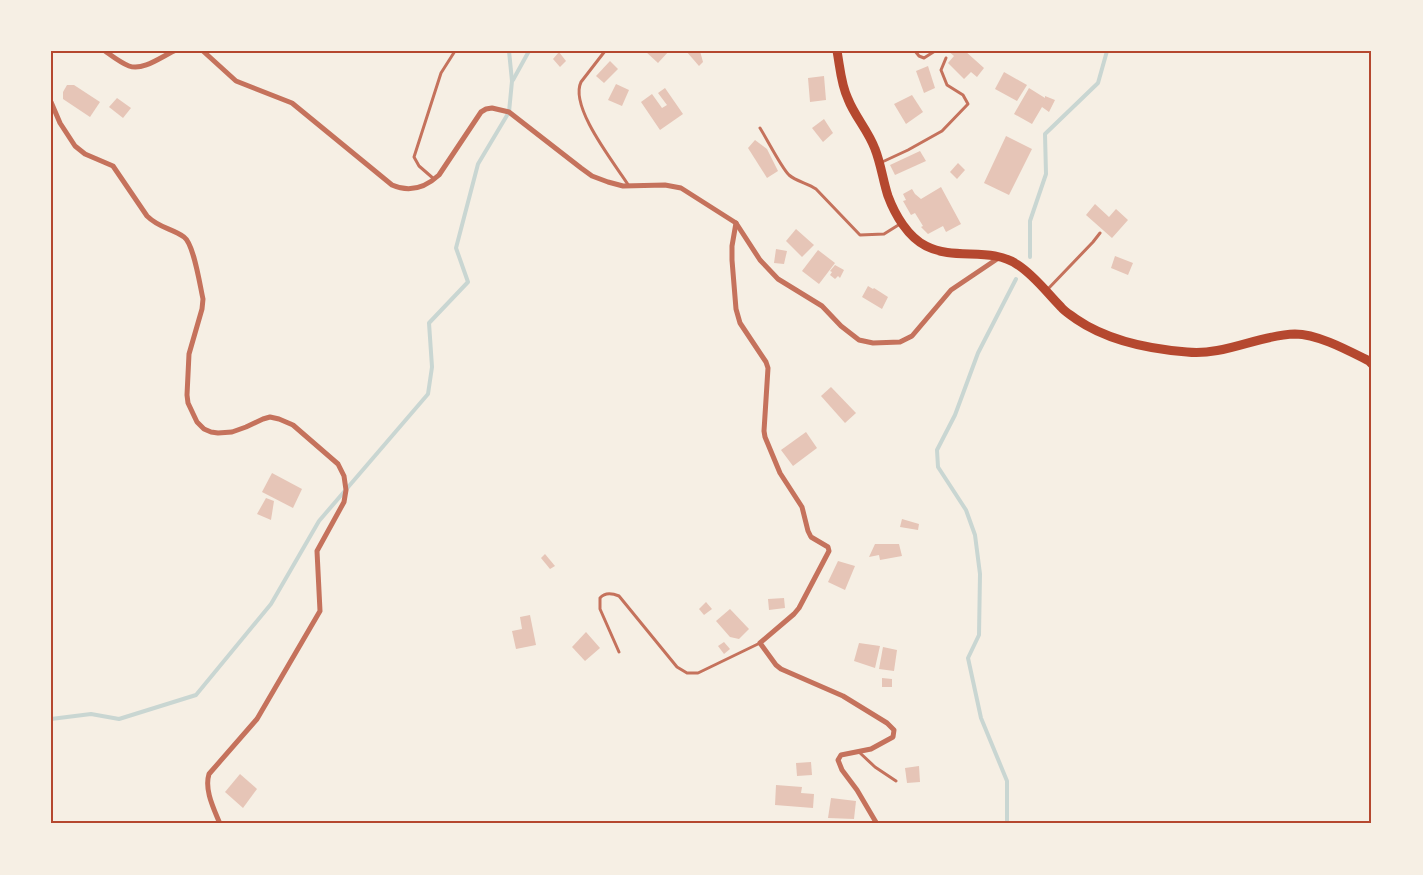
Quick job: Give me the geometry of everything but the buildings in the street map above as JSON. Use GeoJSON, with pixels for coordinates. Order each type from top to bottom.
{"type":"FeatureCollection","features":[{"type":"Feature","properties":{"kind":"main road"},"geometry":{"type":"LineString","coordinates":[[837,51],[847,99],[869,133],[889,198],[910,235],[926,246],[942,252],[1000,257],[1017,264],[1046,290],[1062,309],[1094,330],[1135,344],[1189,353],[1215,351],[1271,336],[1297,334],[1318,338],[1342,347],[1372,364]]}},
{"type":"Feature","properties":{"kind":"street"},"geometry":{"type":"LineString","coordinates":[[105,51],[127,66],[133,67],[144,66],[174,51]]}},
{"type":"Feature","properties":{"kind":"street"},"geometry":{"type":"LineString","coordinates":[[203,51],[236,81],[292,103],[398,188],[412,189],[430,183],[439,175],[481,112],[492,108],[508,112],[592,176],[623,186],[665,185],[680,188],[736,223],[760,260],[775,276],[822,306],[841,326],[859,340],[873,343],[900,342],[912,336],[951,290],[1000,257]]}},
{"type":"Feature","properties":{"kind":"street"},"geometry":{"type":"LineString","coordinates":[[51,102],[60,123],[75,146],[85,154],[113,166],[147,216],[153,222],[182,235],[189,243],[203,299],[190,354],[187,395],[188,403],[197,422],[204,429],[218,433],[232,432],[270,417],[279,418],[292,425],[338,464],[344,476],[346,490],[344,502],[317,551],[320,611],[257,719],[209,774],[207,779],[210,796],[220,824]]}},
{"type":"Feature","properties":{"kind":"street"},"geometry":{"type":"LineString","coordinates":[[736,223],[732,253],[736,309],[740,323],[768,368],[765,437],[780,473],[802,507],[808,531],[811,536],[828,547],[829,550],[799,608],[760,643],[781,669],[842,696],[887,723],[894,730],[893,737],[876,748],[841,755],[838,762],[877,824]]}},
{"type":"Feature","properties":{"kind":"lane"},"geometry":{"type":"LineString","coordinates":[[434,179],[419,166],[414,157],[440,73],[455,51]]}},
{"type":"Feature","properties":{"kind":"lane"},"geometry":{"type":"LineString","coordinates":[[605,51],[578,86],[578,92],[581,108],[589,125],[630,186]]}},
{"type":"Feature","properties":{"kind":"lane"},"geometry":{"type":"LineString","coordinates":[[915,51],[924,58],[935,51]]}},
{"type":"Feature","properties":{"kind":"lane"},"geometry":{"type":"LineString","coordinates":[[880,164],[942,131],[968,104],[962,95],[947,85],[941,70],[946,58]]}},
{"type":"Feature","properties":{"kind":"lane"},"geometry":{"type":"LineString","coordinates":[[760,128],[787,173],[796,180],[816,189],[860,235],[884,234],[902,223]]}},
{"type":"Feature","properties":{"kind":"lane"},"geometry":{"type":"LineString","coordinates":[[1046,290],[1100,233]]}},
{"type":"Feature","properties":{"kind":"lane"},"geometry":{"type":"LineString","coordinates":[[619,652],[600,609],[600,598],[602,595],[613,594],[619,596],[677,667],[687,673],[698,673],[760,643]]}},
{"type":"Feature","properties":{"kind":"lane"},"geometry":{"type":"LineString","coordinates":[[859,752],[875,767],[896,781]]}},
{"type":"Feature","properties":{"kind":"waterway"},"geometry":{"type":"LineString","coordinates":[[51,719],[91,714],[119,719],[196,695],[271,604],[319,521],[428,394],[432,367],[429,323],[468,282],[456,248],[478,164],[509,112],[512,81],[509,51]]}},
{"type":"Feature","properties":{"kind":"waterway"},"geometry":{"type":"LineString","coordinates":[[513,80],[529,51]]}},
{"type":"Feature","properties":{"kind":"waterway"},"geometry":{"type":"LineString","coordinates":[[1030,257],[1030,221],[1046,174],[1045,134],[1098,83],[1107,51]]}},
{"type":"Feature","properties":{"kind":"waterway"},"geometry":{"type":"LineString","coordinates":[[1007,824],[1007,781],[981,718],[968,658],[979,635],[980,574],[975,535],[966,510],[938,467],[937,450],[955,415],[978,353],[1016,279]]}}]}
